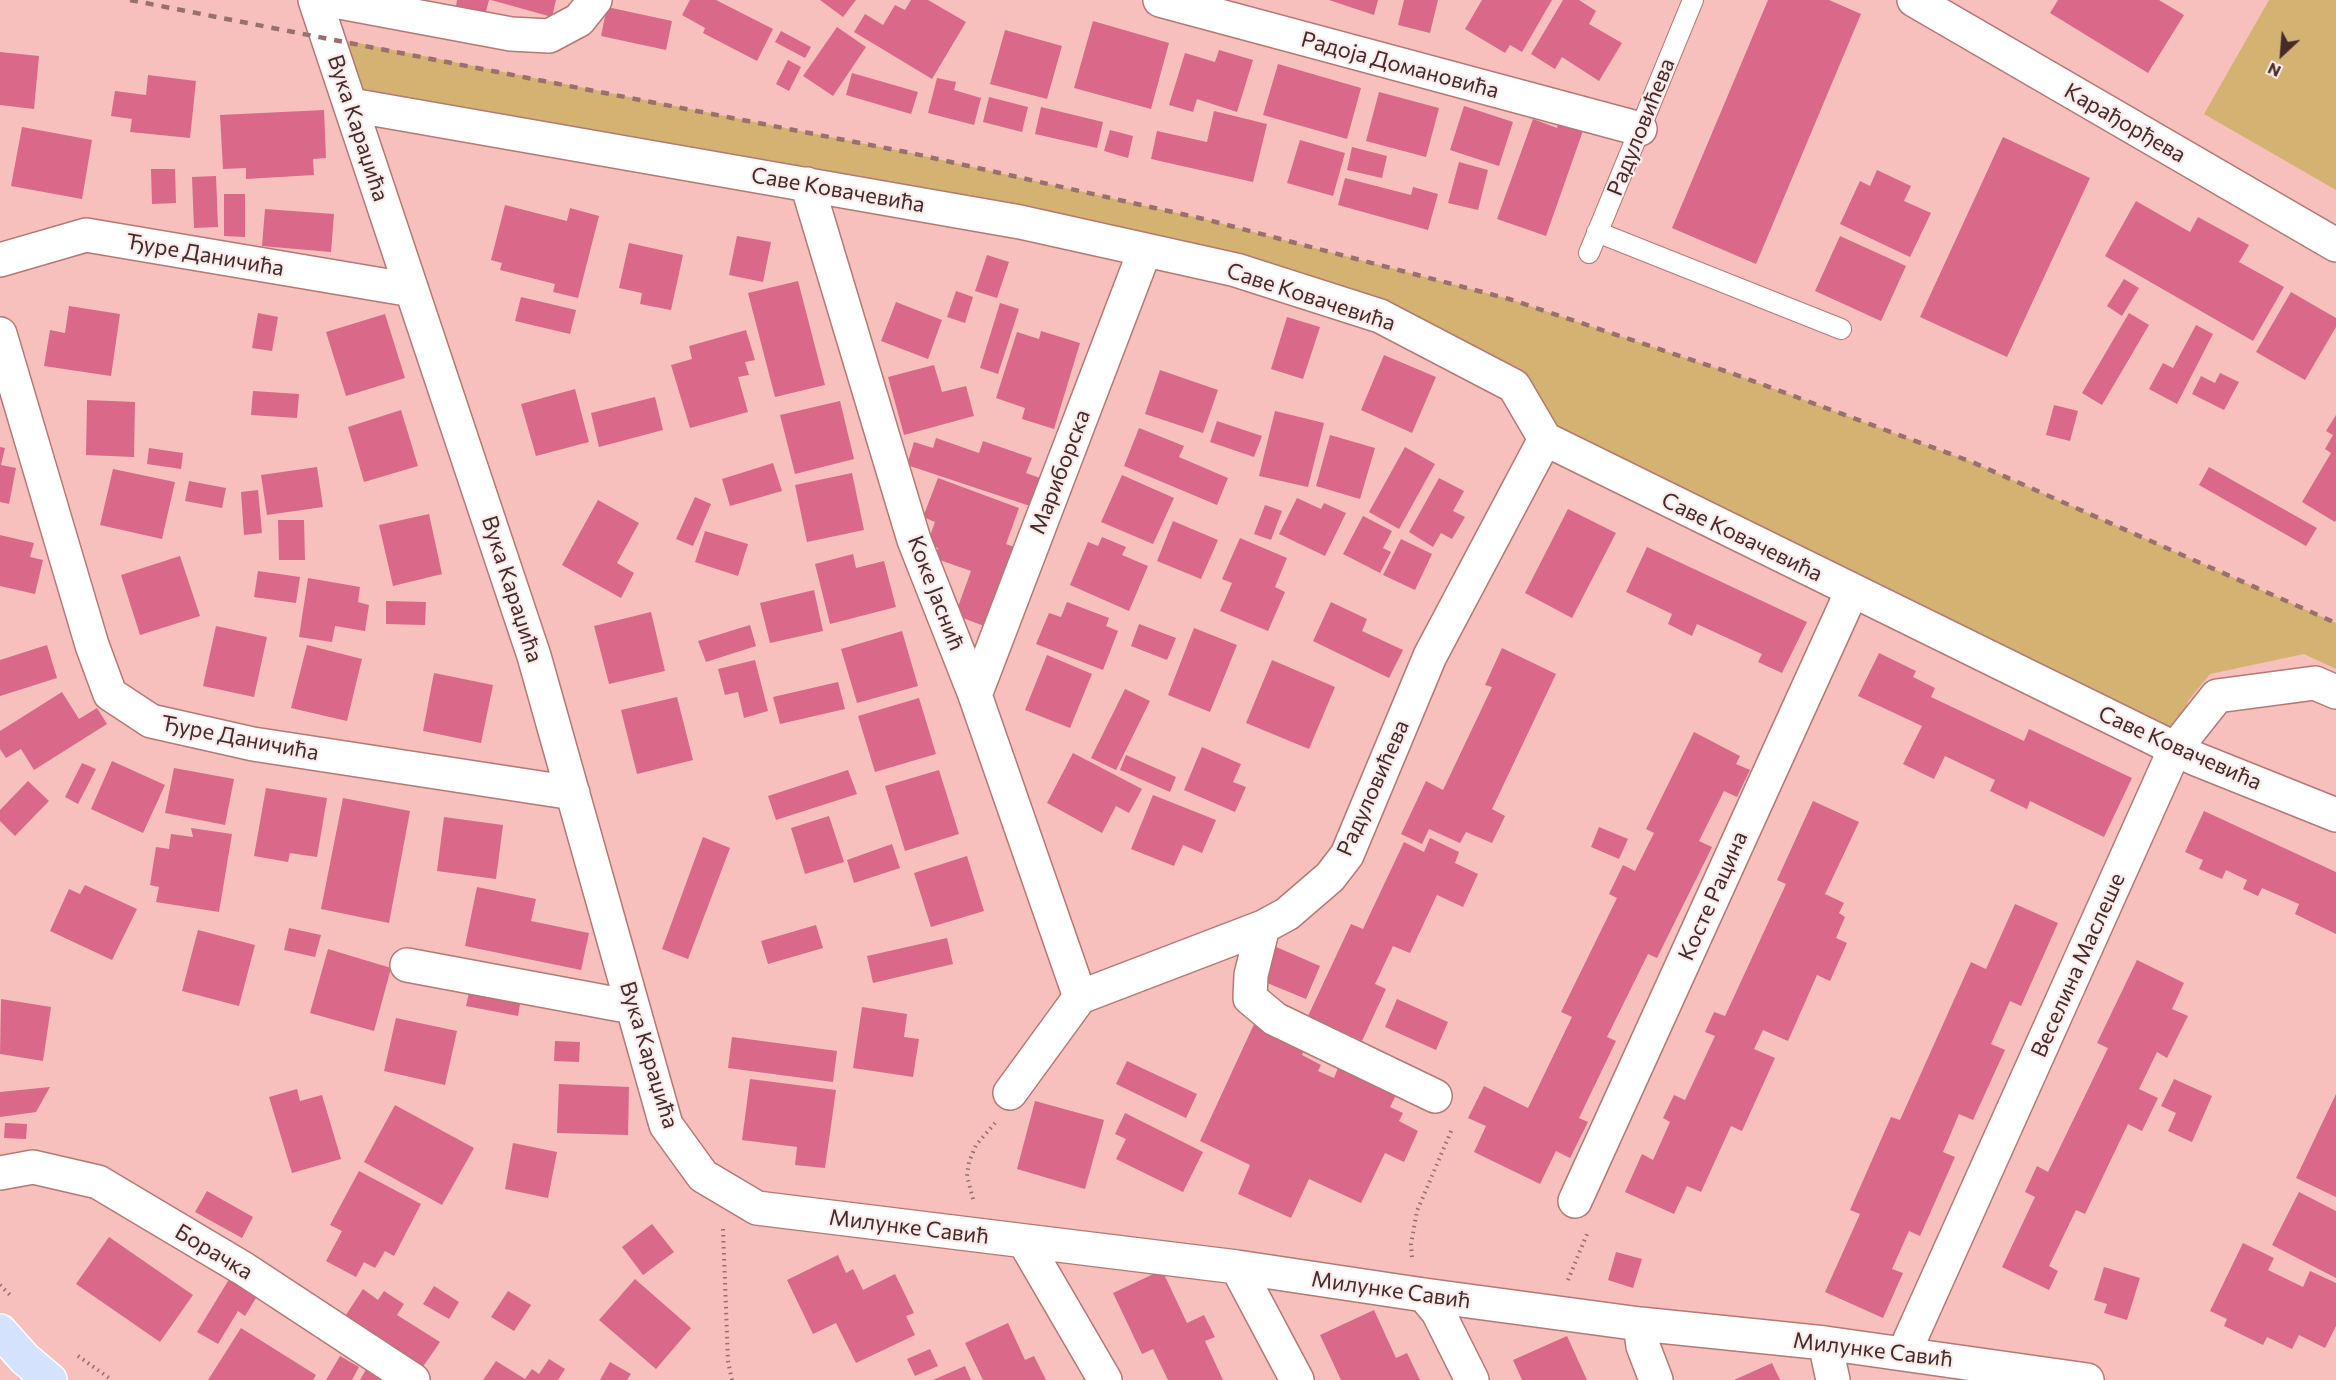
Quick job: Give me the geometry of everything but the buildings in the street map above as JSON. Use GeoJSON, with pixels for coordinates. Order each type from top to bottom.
{"type":"FeatureCollection","features":[{"type":"Feature","properties":{"kind":"main road"},"geometry":{"type":"LineString","coordinates":[[0,1331],[25,1359],[50,1380]]}},
{"type":"Feature","properties":{"kind":"street","name":"Вука Караџића"},"geometry":{"type":"LineString","coordinates":[[315,0],[534,656],[666,1125],[714,1183]]}},
{"type":"Feature","properties":{"kind":"street"},"geometry":{"type":"LineString","coordinates":[[329,0],[511,34],[549,36],[579,20],[595,0]]}},
{"type":"Feature","properties":{"kind":"street","name":"Радоја Домановића"},"geometry":{"type":"LineString","coordinates":[[1160,0],[1640,129]]}},
{"type":"Feature","properties":{"kind":"street","name":"Карађорђева"},"geometry":{"type":"LineString","coordinates":[[1914,0],[2336,245]]}},
{"type":"Feature","properties":{"kind":"street","name":"Саве Ковачевића"},"geometry":{"type":"LineString","coordinates":[[351,105],[1020,222],[1236,270],[1380,316],[1514,386],[1545,439],[2175,749],[2336,815]]}},
{"type":"Feature","properties":{"kind":"street","name":"Коке Јаснић"},"geometry":{"type":"LineString","coordinates":[[807,184],[914,540],[975,695],[1080,997]]}},
{"type":"Feature","properties":{"kind":"street","name":"Ђуре Даничића"},"geometry":{"type":"LineString","coordinates":[[0,260],[86,235],[412,290]]}},
{"type":"Feature","properties":{"kind":"street","name":"Мариборска"},"geometry":{"type":"LineString","coordinates":[[975,695],[1145,250]]}},
{"type":"Feature","properties":{"kind":"street","name":"Ђуре Даничића"},"geometry":{"type":"LineString","coordinates":[[0,334],[92,645],[110,694],[151,721],[253,744],[573,793]]}},
{"type":"Feature","properties":{"kind":"street","name":"Радуловићева"},"geometry":{"type":"LineString","coordinates":[[1080,997],[1263,927],[1287,914],[1330,877],[1347,855],[1430,656],[1545,439]]}},
{"type":"Feature","properties":{"kind":"street","name":"Косте Рацина"},"geometry":{"type":"LineString","coordinates":[[1575,1201],[1852,591]]}},
{"type":"Feature","properties":{"kind":"street","name":"Веселина Маслеше"},"geometry":{"type":"LineString","coordinates":[[1904,1353],[2175,749],[2217,696],[2315,682],[2336,692]]}},
{"type":"Feature","properties":{"kind":"street"},"geometry":{"type":"LineString","coordinates":[[1263,927],[1251,975],[1250,998],[1275,1019],[1435,1096]]}},
{"type":"Feature","properties":{"kind":"street"},"geometry":{"type":"LineString","coordinates":[[406,965],[632,1007]]}},
{"type":"Feature","properties":{"kind":"street"},"geometry":{"type":"LineString","coordinates":[[1010,1093],[1080,997]]}},
{"type":"Feature","properties":{"kind":"street","name":"Борачка"},"geometry":{"type":"LineString","coordinates":[[0,1173],[33,1167],[98,1182],[244,1269],[413,1380]]}},
{"type":"Feature","properties":{"kind":"street","name":"Милунке Савић"},"geometry":{"type":"LineString","coordinates":[[714,1183],[757,1208],[1237,1267],[1640,1324],[1904,1353],[2028,1376],[2087,1380]]}},
{"type":"Feature","properties":{"kind":"street"},"geometry":{"type":"LineString","coordinates":[[1024,1241],[1105,1380]]}},
{"type":"Feature","properties":{"kind":"street"},"geometry":{"type":"LineString","coordinates":[[1237,1267],[1297,1380]]}},
{"type":"Feature","properties":{"kind":"street"},"geometry":{"type":"LineString","coordinates":[[1424,1295],[1438,1312],[1472,1380]]}},
{"type":"Feature","properties":{"kind":"street"},"geometry":{"type":"LineString","coordinates":[[1640,1324],[1643,1346],[1656,1380]]}},
{"type":"Feature","properties":{"kind":"street"},"geometry":{"type":"LineString","coordinates":[[1825,1343],[1833,1380]]}},
{"type":"Feature","properties":{"kind":"lane","name":"Радуловићева"},"geometry":{"type":"LineString","coordinates":[[1589,253],[1693,0]]}},
{"type":"Feature","properties":{"kind":"lane"},"geometry":{"type":"LineString","coordinates":[[1598,232],[1841,329]]}},
{"type":"Feature","properties":{"kind":"path"},"geometry":{"type":"LineString","coordinates":[[976,1205],[967,1176],[969,1162],[976,1145],[1004,1112],[1010,1093]]}},
{"type":"Feature","properties":{"kind":"path"},"geometry":{"type":"LineString","coordinates":[[1412,1265],[1412,1244],[1417,1211],[1461,1109],[1435,1096]]}},
{"type":"Feature","properties":{"kind":"path"},"geometry":{"type":"LineString","coordinates":[[714,1183],[723,1243],[728,1361],[732,1380]]}},
{"type":"Feature","properties":{"kind":"path"},"geometry":{"type":"LineString","coordinates":[[1565,1286],[1588,1231]]}},
{"type":"Feature","properties":{"kind":"shaded area"},"geometry":{"type":"Polygon","coordinates":[[[2269,0],[2336,0],[2336,190],[2204,114],[2269,0]]]}},
{"type":"Feature","properties":{"kind":"shaded area"},"geometry":{"type":"Polygon","coordinates":[[[328,37],[911,153],[1208,220],[1509,299],[1734,374],[1972,462],[2336,623],[2336,669],[2304,654],[2210,674],[2188,701],[2175,749],[1545,439],[1514,386],[1236,270],[351,105],[328,37]]]}},
{"type":"Feature","properties":{"kind":"railway"},"geometry":{"type":"LineString","coordinates":[[130,0],[911,153],[1208,220],[1509,299],[1734,374],[1972,462],[2336,623]]}}]}
